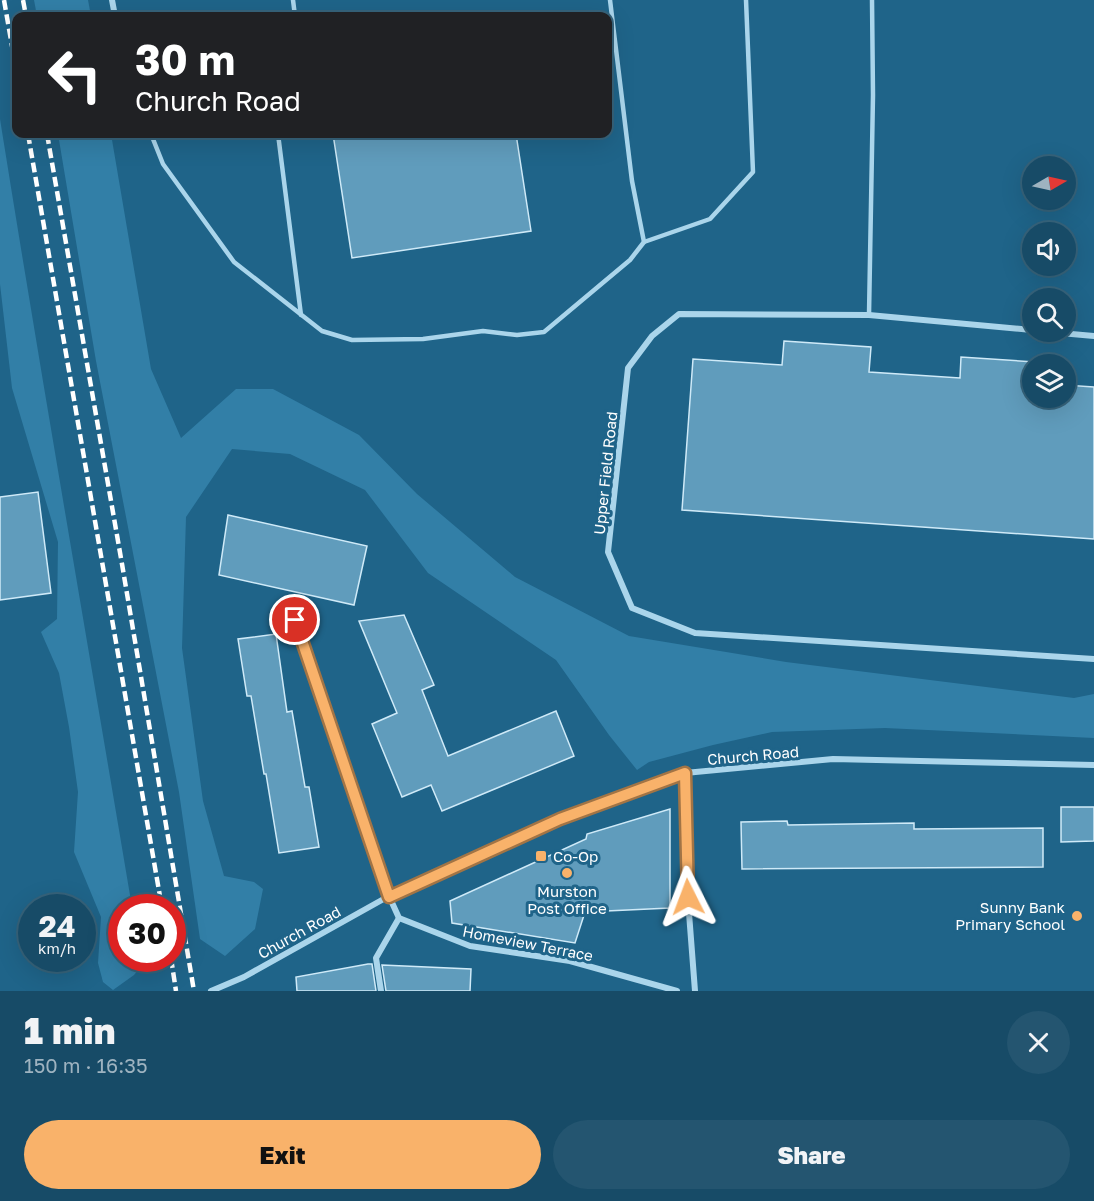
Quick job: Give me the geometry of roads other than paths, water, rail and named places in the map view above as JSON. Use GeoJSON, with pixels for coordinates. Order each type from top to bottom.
{"type":"FeatureCollection","features":[{"type":"Feature","properties":{"kind":"street","name":"Upper Field Road"},"geometry":{"type":"LineString","coordinates":[[1022,329],[869,315],[679,314],[652,336],[628,368],[608,552],[632,608],[695,633],[1094,659]]}},
{"type":"Feature","properties":{"kind":"street"},"geometry":{"type":"LineString","coordinates":[[1076,334],[1094,336]]}},
{"type":"Feature","properties":{"kind":"street"},"geometry":{"type":"LineString","coordinates":[[295,620],[389,897],[399,918],[376,958],[381,991]]}},
{"type":"Feature","properties":{"kind":"street","name":"Church Road"},"geometry":{"type":"LineString","coordinates":[[211,991],[244,977],[389,897],[560,819],[685,773],[832,759],[1094,765]]}},
{"type":"Feature","properties":{"kind":"street"},"geometry":{"type":"LineString","coordinates":[[685,773],[686,874],[695,991]]}},
{"type":"Feature","properties":{"kind":"street","name":"Homeview Terrace"},"geometry":{"type":"LineString","coordinates":[[399,918],[470,946],[570,961],[677,991]]}},
{"type":"Feature","properties":{"kind":"lane"},"geometry":{"type":"LineString","coordinates":[[153,138],[163,164],[234,262],[322,331],[352,340],[423,339],[483,331],[517,335],[544,332],[630,260],[644,242],[710,219],[753,172],[746,0]]}},
{"type":"Feature","properties":{"kind":"lane"},"geometry":{"type":"LineString","coordinates":[[869,315],[873,94],[872,0]]}},
{"type":"Feature","properties":{"kind":"lane"},"geometry":{"type":"LineString","coordinates":[[612,24],[632,182],[644,242]]}},
{"type":"Feature","properties":{"kind":"lane"},"geometry":{"type":"LineString","coordinates":[[279,138],[301,315]]}},
{"type":"Feature","properties":{"kind":"railway"},"geometry":{"type":"LineString","coordinates":[[4,0],[12,46]]}},
{"type":"Feature","properties":{"kind":"railway"},"geometry":{"type":"LineString","coordinates":[[23,0],[25,12]]}},
{"type":"Feature","properties":{"kind":"railway"},"geometry":{"type":"LineString","coordinates":[[29,138],[160,894]]}},
{"type":"Feature","properties":{"kind":"railway"},"geometry":{"type":"LineString","coordinates":[[48,138],[194,991]]}},
{"type":"Feature","properties":{"kind":"railway"},"geometry":{"type":"LineString","coordinates":[[173,972],[176,991]]}},
{"type":"Feature","properties":{"kind":"place","name":"Co-Op"},"geometry":{"type":"Point","coordinates":[541,856]}},
{"type":"Feature","properties":{"kind":"place","name":"Murston Post Office"},"geometry":{"type":"Point","coordinates":[567,873]}},
{"type":"Feature","properties":{"kind":"place","name":"Sunny Bank Primary School"},"geometry":{"type":"Point","coordinates":[1077,916]}}]}
